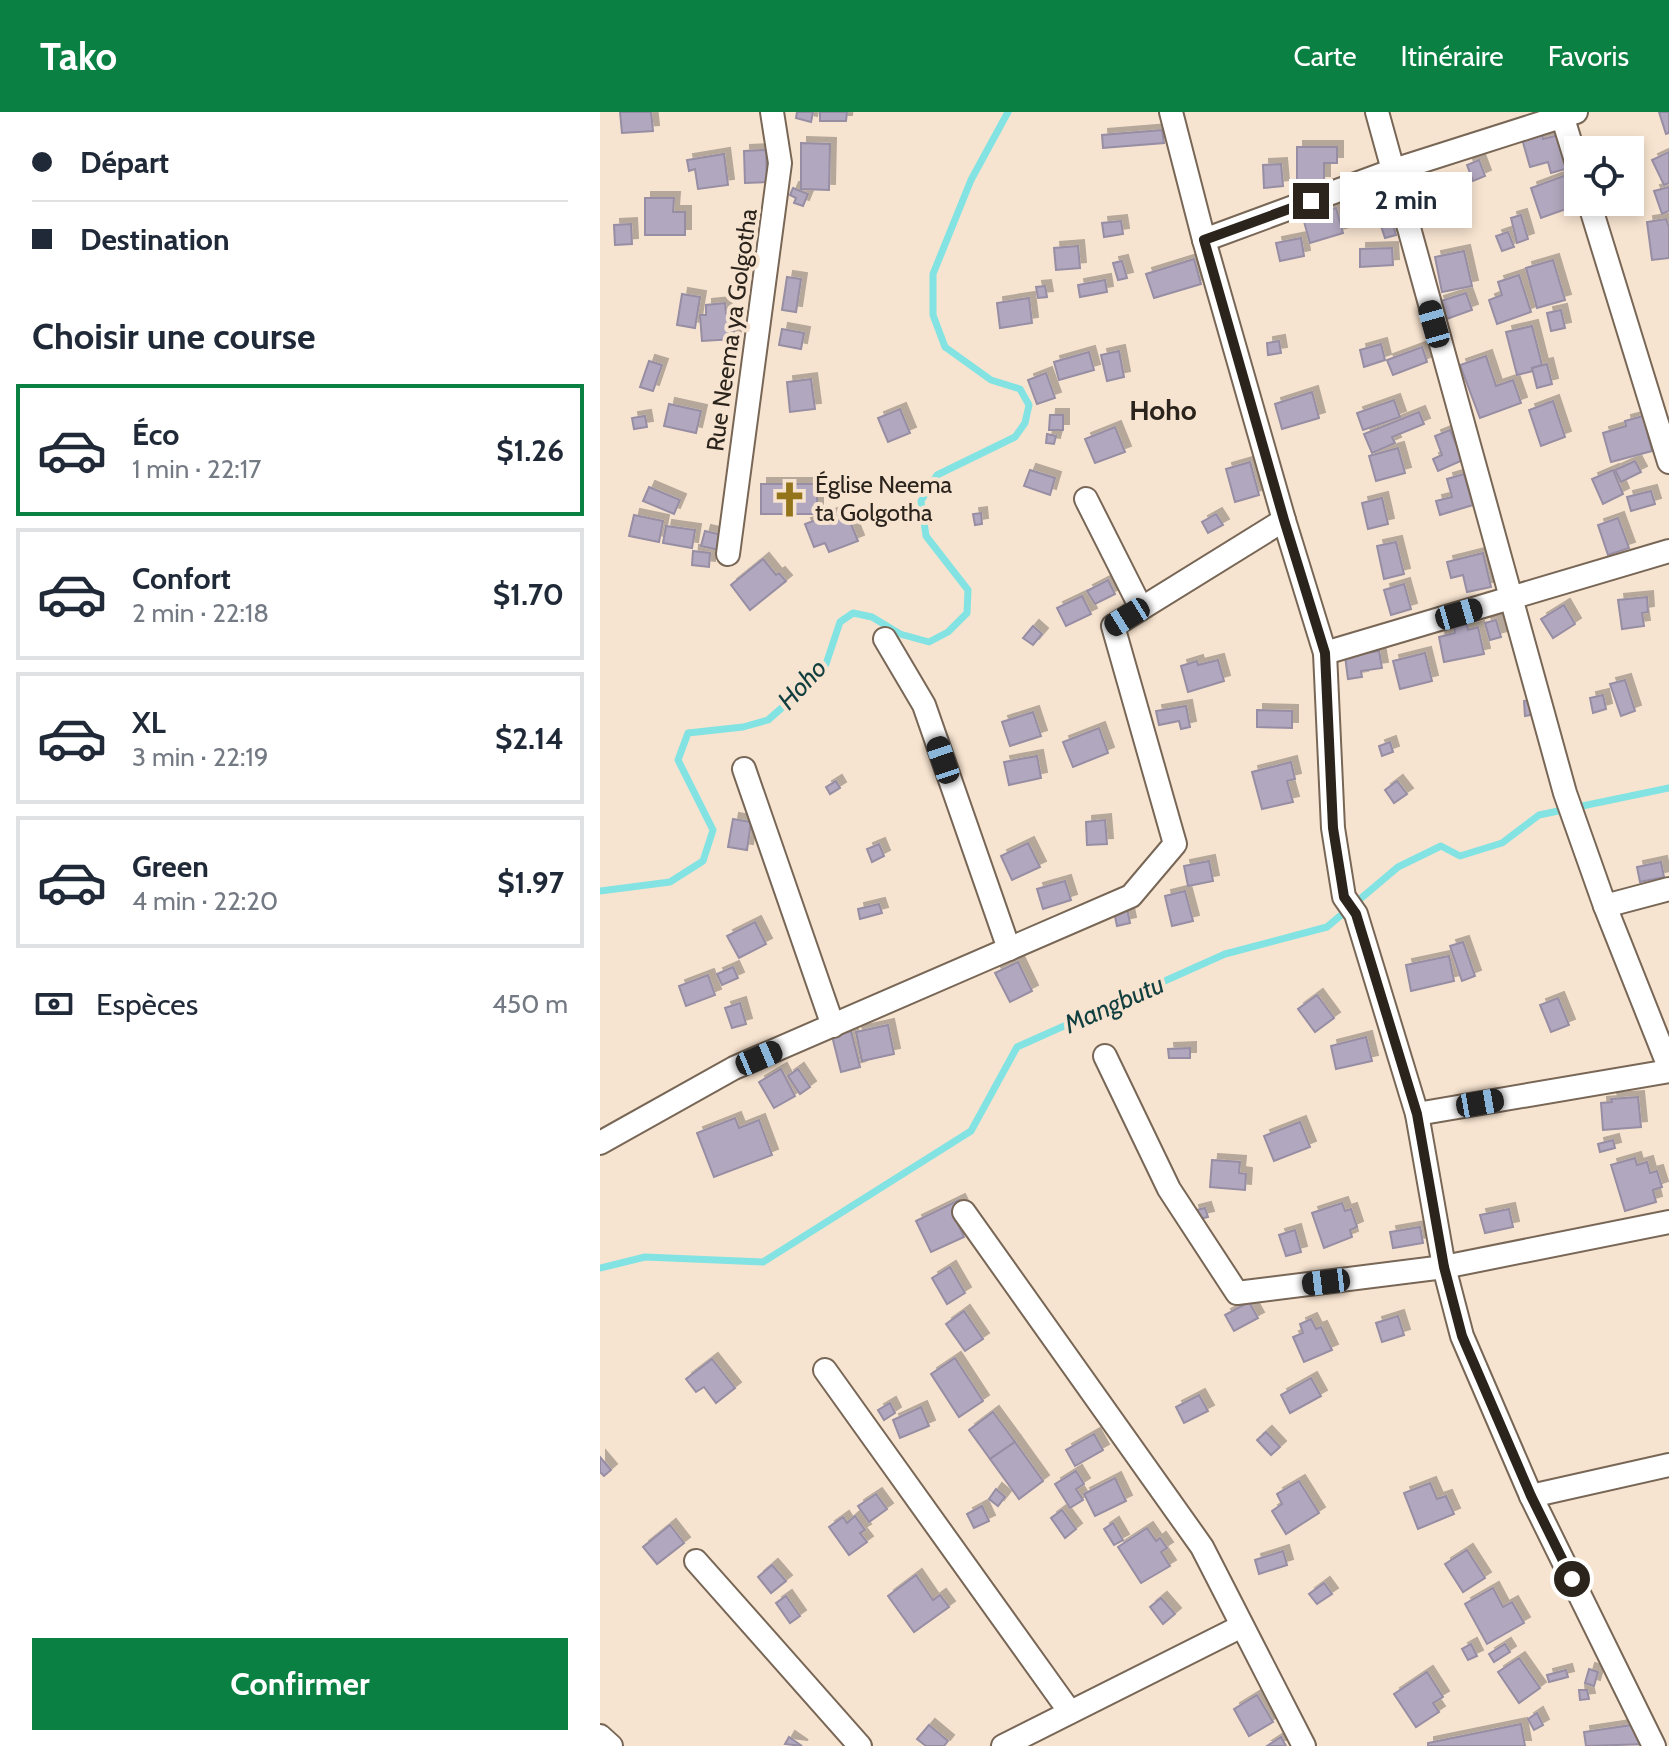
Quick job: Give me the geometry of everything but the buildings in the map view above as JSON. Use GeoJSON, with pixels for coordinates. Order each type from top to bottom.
{"type":"FeatureCollection","features":[{"type":"Feature","properties":{"kind":"street","name":"Rue Neema ya Golgotha"},"geometry":{"type":"LineString","coordinates":[[728,554],[780,163],[772,112]]}},
{"type":"Feature","properties":{"kind":"street"},"geometry":{"type":"LineString","coordinates":[[1171,112],[1204,240],[1325,653],[1333,828],[1350,905],[1417,1114],[1444,1267],[1462,1336],[1531,1496],[1654,1746]]}},
{"type":"Feature","properties":{"kind":"street"},"geometry":{"type":"LineString","coordinates":[[1377,112],[1565,793],[1605,906],[1669,1069],[1417,1114]]}},
{"type":"Feature","properties":{"kind":"street"},"geometry":{"type":"LineString","coordinates":[[1204,240],[1391,171],[1566,113],[1571,136]]}},
{"type":"Feature","properties":{"kind":"street"},"geometry":{"type":"LineString","coordinates":[[1593,216],[1669,462]]}},
{"type":"Feature","properties":{"kind":"street"},"geometry":{"type":"LineString","coordinates":[[1086,499],[1141,608]]}},
{"type":"Feature","properties":{"kind":"street"},"geometry":{"type":"LineString","coordinates":[[600,1143],[734,1068],[1131,896],[1175,844],[1113,626],[1284,520]]}},
{"type":"Feature","properties":{"kind":"street"},"geometry":{"type":"LineString","coordinates":[[1325,653],[1669,551]]}},
{"type":"Feature","properties":{"kind":"street"},"geometry":{"type":"LineString","coordinates":[[885,639],[924,705],[1009,949]]}},
{"type":"Feature","properties":{"kind":"street"},"geometry":{"type":"LineString","coordinates":[[744,769],[833,1026]]}},
{"type":"Feature","properties":{"kind":"street"},"geometry":{"type":"LineString","coordinates":[[1605,906],[1669,889]]}},
{"type":"Feature","properties":{"kind":"street"},"geometry":{"type":"LineString","coordinates":[[1105,1056],[1169,1189],[1237,1293],[1444,1267],[1669,1222]]}},
{"type":"Feature","properties":{"kind":"street"},"geometry":{"type":"LineString","coordinates":[[964,1212],[1202,1547],[1304,1746]]}},
{"type":"Feature","properties":{"kind":"street"},"geometry":{"type":"LineString","coordinates":[[825,1370],[1070,1712]]}},
{"type":"Feature","properties":{"kind":"street"},"geometry":{"type":"LineString","coordinates":[[1531,1496],[1669,1465]]}},
{"type":"Feature","properties":{"kind":"street"},"geometry":{"type":"LineString","coordinates":[[696,1561],[860,1746]]}},
{"type":"Feature","properties":{"kind":"street"},"geometry":{"type":"LineString","coordinates":[[1003,1746],[1242,1626]]}},
{"type":"Feature","properties":{"kind":"street"},"geometry":{"type":"LineString","coordinates":[[600,1736],[611,1746]]}},
{"type":"Feature","properties":{"kind":"waterway","name":"Hoho"},"geometry":{"type":"LineString","coordinates":[[600,891],[670,882],[703,861],[713,830],[678,760],[688,733],[743,727],[768,720],[810,683],[826,664],[840,622],[853,613],[872,617],[900,634],[929,642],[948,632],[967,613],[968,590],[926,536],[921,501],[937,475],[1015,437],[1025,423],[1029,405],[1020,389],[991,380],[945,347],[933,315],[933,274],[971,180],[1008,112]]}},
{"type":"Feature","properties":{"kind":"waterway","name":"Mangbutu"},"geometry":{"type":"LineString","coordinates":[[600,1268],[645,1257],[763,1262],[971,1131],[1017,1047],[1225,954],[1327,927],[1398,867],[1441,846],[1460,856],[1502,843],[1539,815],[1669,788]]}},
{"type":"Feature","properties":{"kind":"place","name":"Église Neema ta Golgotha"},"geometry":{"type":"Point","coordinates":[789,499]}},
{"type":"Feature","properties":{"kind":"district","name":"Hoho"},"geometry":{"type":"Point","coordinates":[1163,410]}},
{"type":"Feature","properties":{"kind":"route"},"geometry":{"type":"LineString","coordinates":[[1311,201],[1204,240],[1325,653],[1333,828],[1344,897],[1356,914],[1417,1114],[1444,1267],[1462,1336],[1531,1496],[1572,1579]]}}]}
